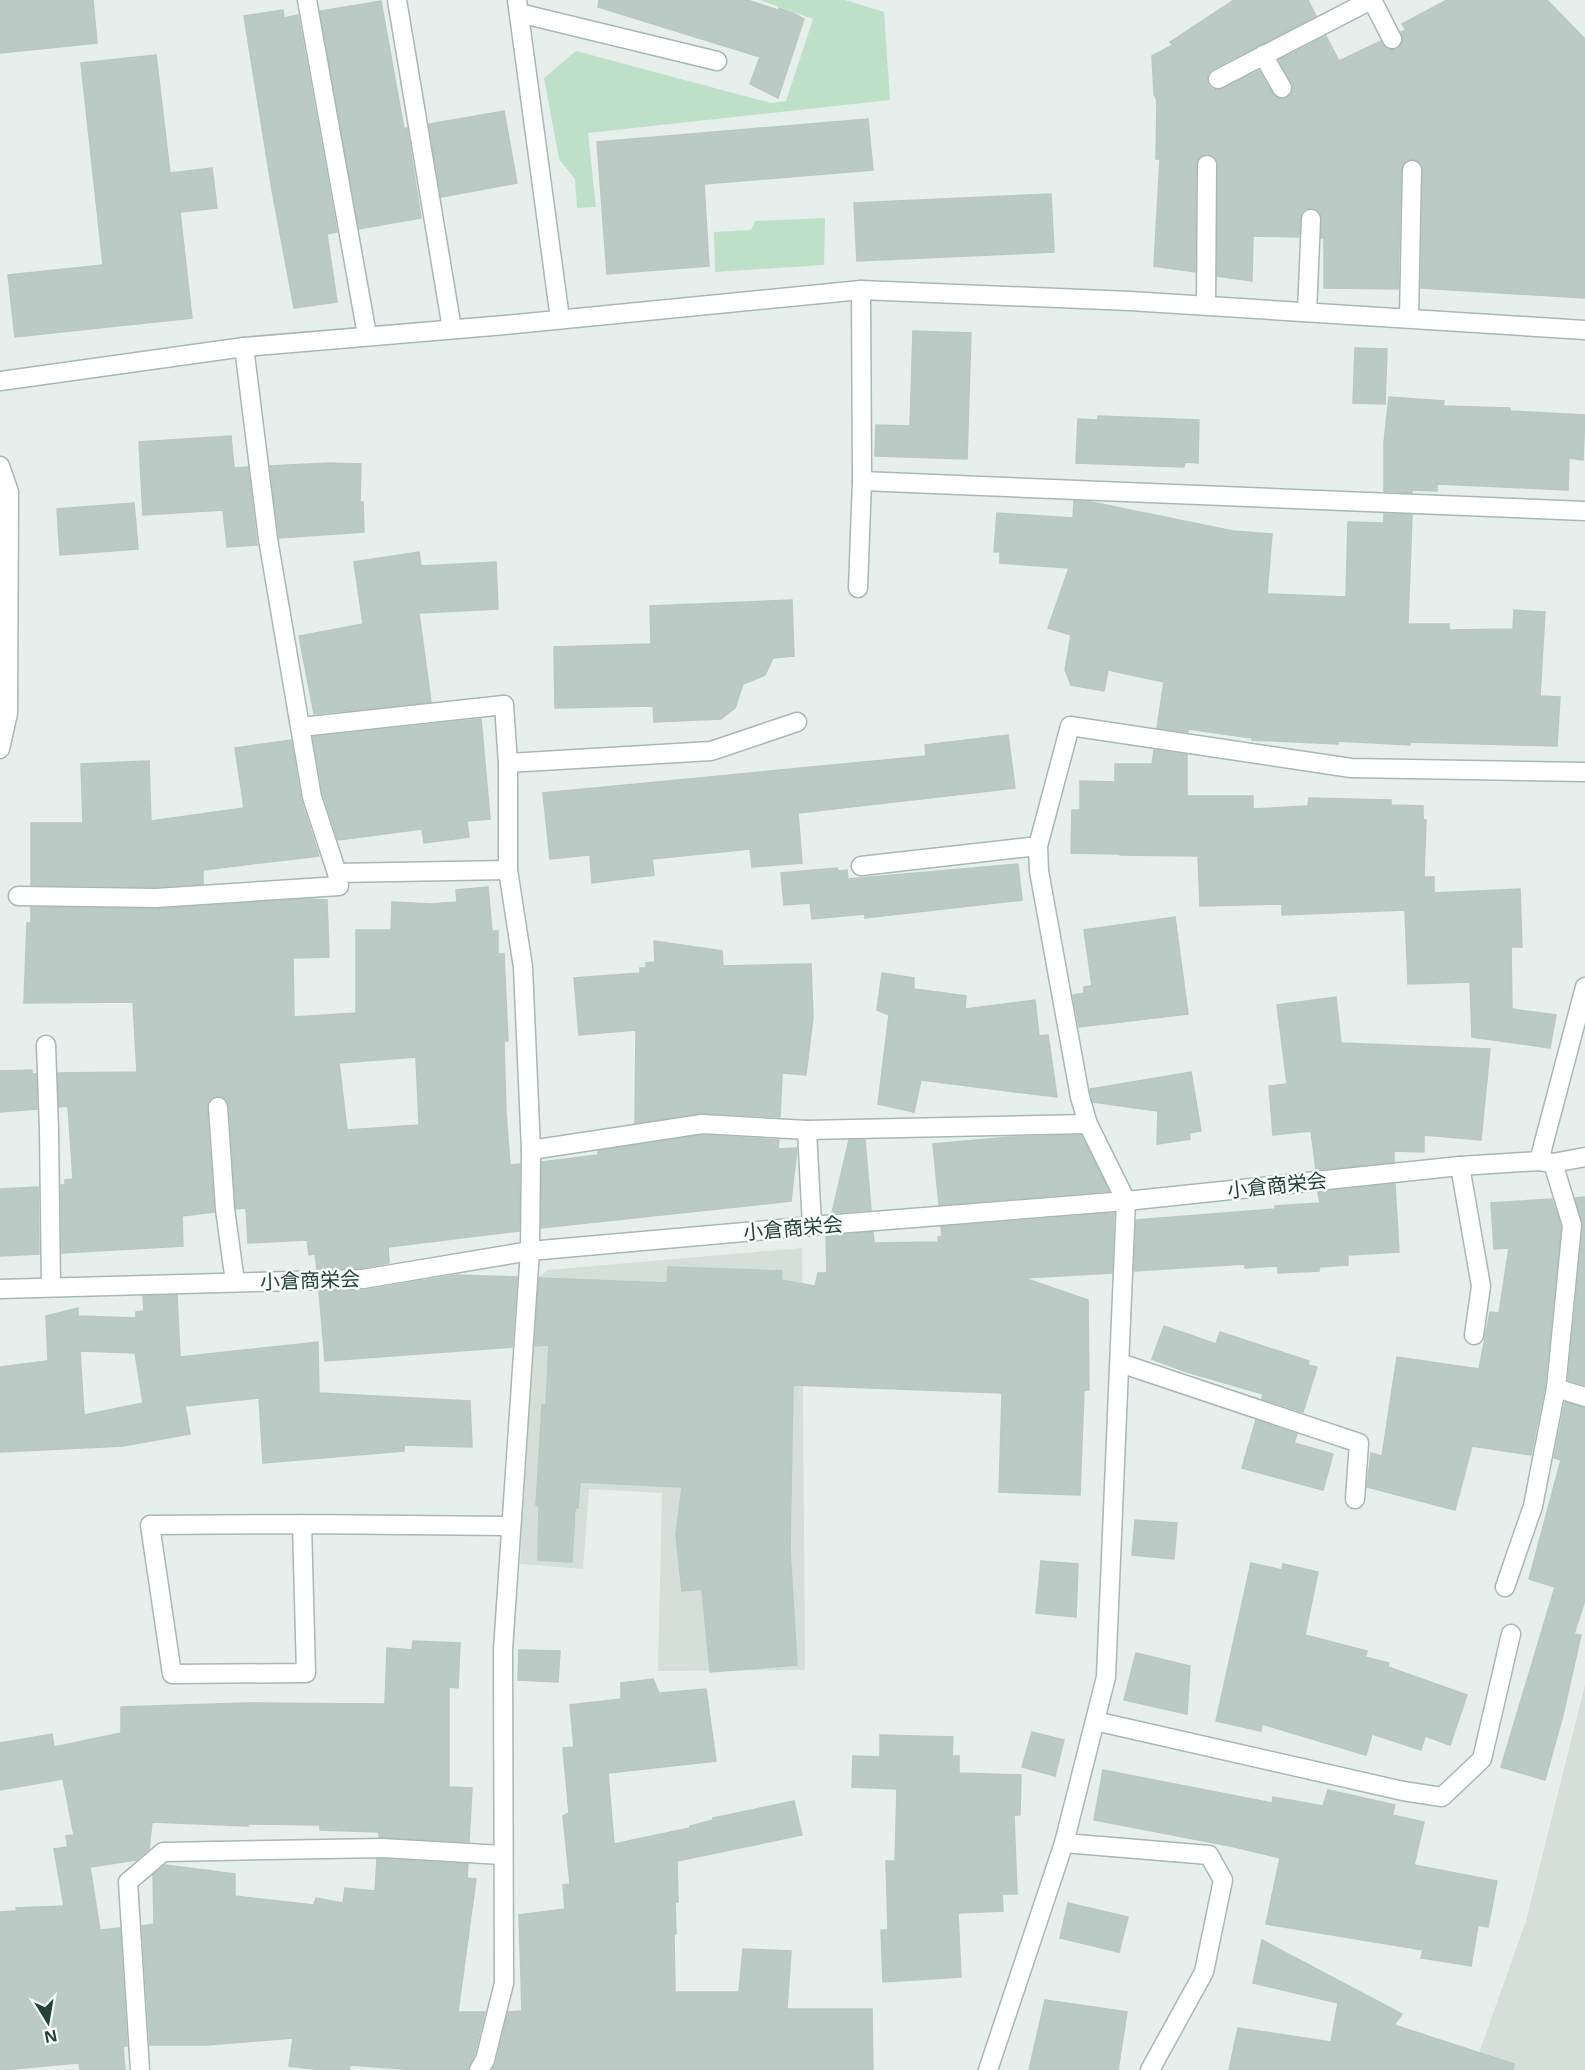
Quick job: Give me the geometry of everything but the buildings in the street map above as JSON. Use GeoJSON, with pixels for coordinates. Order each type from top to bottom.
{"type":"FeatureCollection","features":[{"type":"Feature","properties":{"kind":"street"},"geometry":{"type":"LineString","coordinates":[[307,0],[367,335]]}},
{"type":"Feature","properties":{"kind":"street"},"geometry":{"type":"LineString","coordinates":[[397,0],[452,329]]}},
{"type":"Feature","properties":{"kind":"street"},"geometry":{"type":"LineString","coordinates":[[1218,79],[1371,0],[1392,39]]}},
{"type":"Feature","properties":{"kind":"street"},"geometry":{"type":"LineString","coordinates":[[560,319],[518,7],[717,61]]}},
{"type":"Feature","properties":{"kind":"street"},"geometry":{"type":"LineString","coordinates":[[1263,55],[1282,88]]}},
{"type":"Feature","properties":{"kind":"street"},"geometry":{"type":"LineString","coordinates":[[1206,305],[1207,165]]}},
{"type":"Feature","properties":{"kind":"street"},"geometry":{"type":"LineString","coordinates":[[1409,317],[1412,170]]}},
{"type":"Feature","properties":{"kind":"street"},"geometry":{"type":"LineString","coordinates":[[1307,312],[1311,219]]}},
{"type":"Feature","properties":{"kind":"street"},"geometry":{"type":"LineString","coordinates":[[858,588],[862,481],[861,290]]}},
{"type":"Feature","properties":{"kind":"street"},"geometry":{"type":"LineString","coordinates":[[0,381],[244,347],[861,290],[1206,305],[1585,330]]}},
{"type":"Feature","properties":{"kind":"street"},"geometry":{"type":"LineString","coordinates":[[18,896],[156,898],[339,886],[337,873],[312,797],[268,539],[244,347]]}},
{"type":"Feature","properties":{"kind":"street"},"geometry":{"type":"LineString","coordinates":[[0,466],[9,492],[4,575],[8,713],[0,749]]}},
{"type":"Feature","properties":{"kind":"street"},"geometry":{"type":"LineString","coordinates":[[862,481],[1585,511]]}},
{"type":"Feature","properties":{"kind":"street"},"geometry":{"type":"LineString","coordinates":[[301,727],[504,705],[508,870],[523,967],[531,1150],[530,1251],[502,1650],[504,1983],[485,2060],[479,2070]]}},
{"type":"Feature","properties":{"kind":"street"},"geometry":{"type":"LineString","coordinates":[[507,763],[711,751],[797,722]]}},
{"type":"Feature","properties":{"kind":"street"},"geometry":{"type":"LineString","coordinates":[[988,2070],[1064,1843],[1106,1677],[1126,1201],[1088,1124],[1080,1098],[1044,893],[1038,846],[1070,726],[1351,768],[1585,772]]}},
{"type":"Feature","properties":{"kind":"street"},"geometry":{"type":"LineString","coordinates":[[861,866],[1038,846]]}},
{"type":"Feature","properties":{"kind":"street"},"geometry":{"type":"LineString","coordinates":[[337,873],[508,870]]}},
{"type":"Feature","properties":{"kind":"street"},"geometry":{"type":"LineString","coordinates":[[1505,1587],[1533,1506],[1556,1388],[1572,1225],[1546,1162],[1585,987]]}},
{"type":"Feature","properties":{"kind":"street"},"geometry":{"type":"LineString","coordinates":[[46,1045],[51,1287]]}},
{"type":"Feature","properties":{"kind":"street"},"geometry":{"type":"LineString","coordinates":[[218,1107],[225,1209],[235,1282]]}},
{"type":"Feature","properties":{"kind":"street"},"geometry":{"type":"LineString","coordinates":[[531,1150],[702,1124],[807,1130],[1088,1124]]}},
{"type":"Feature","properties":{"kind":"street"},"geometry":{"type":"LineString","coordinates":[[807,1130],[812,1226]]}},
{"type":"Feature","properties":{"kind":"street","name":"小倉商栄会"},"geometry":{"type":"LineString","coordinates":[[0,1288],[363,1279],[530,1251],[1126,1201],[1461,1166],[1546,1162],[1585,1157]]}},
{"type":"Feature","properties":{"kind":"street"},"geometry":{"type":"LineString","coordinates":[[1461,1166],[1481,1287],[1474,1335]]}},
{"type":"Feature","properties":{"kind":"street"},"geometry":{"type":"LineString","coordinates":[[1120,1363],[1359,1443],[1355,1499]]}},
{"type":"Feature","properties":{"kind":"street"},"geometry":{"type":"LineString","coordinates":[[1556,1388],[1585,1397]]}},
{"type":"Feature","properties":{"kind":"street"},"geometry":{"type":"LineString","coordinates":[[302,1524],[306,1673],[172,1674],[150,1526],[302,1524],[510,1526]]}},
{"type":"Feature","properties":{"kind":"street"},"geometry":{"type":"LineString","coordinates":[[1095,1721],[1403,1791],[1443,1797],[1482,1759],[1511,1634]]}},
{"type":"Feature","properties":{"kind":"street"},"geometry":{"type":"LineString","coordinates":[[1064,1843],[1209,1855],[1223,1880],[1204,1972],[1150,2070]]}},
{"type":"Feature","properties":{"kind":"street"},"geometry":{"type":"LineString","coordinates":[[140,2070],[128,1882],[164,1852],[382,1848],[502,1855]]}},
{"type":"Feature","properties":{"kind":"shaded area"},"geometry":{"type":"Polygon","coordinates":[[[802,1248],[805,1670],[658,1671],[662,1493],[589,1489],[583,1569],[520,1564],[533,1281],[548,1270],[802,1248]]]}},
{"type":"Feature","properties":{"kind":"shaded area"},"geometry":{"type":"Polygon","coordinates":[[[1585,1685],[1585,2070],[1473,2070],[1526,1921],[1585,1685]]]}},
{"type":"Feature","properties":{"kind":"green space"},"geometry":{"type":"Polygon","coordinates":[[[760,0],[845,0],[884,12],[890,100],[588,133],[596,207],[577,208],[575,179],[559,159],[544,78],[576,51],[771,103],[786,101],[813,19],[760,0]]]}},
{"type":"Feature","properties":{"kind":"green space"},"geometry":{"type":"Polygon","coordinates":[[[825,218],[824,265],[715,272],[714,232],[751,230],[755,221],[825,218]]]}}]}
